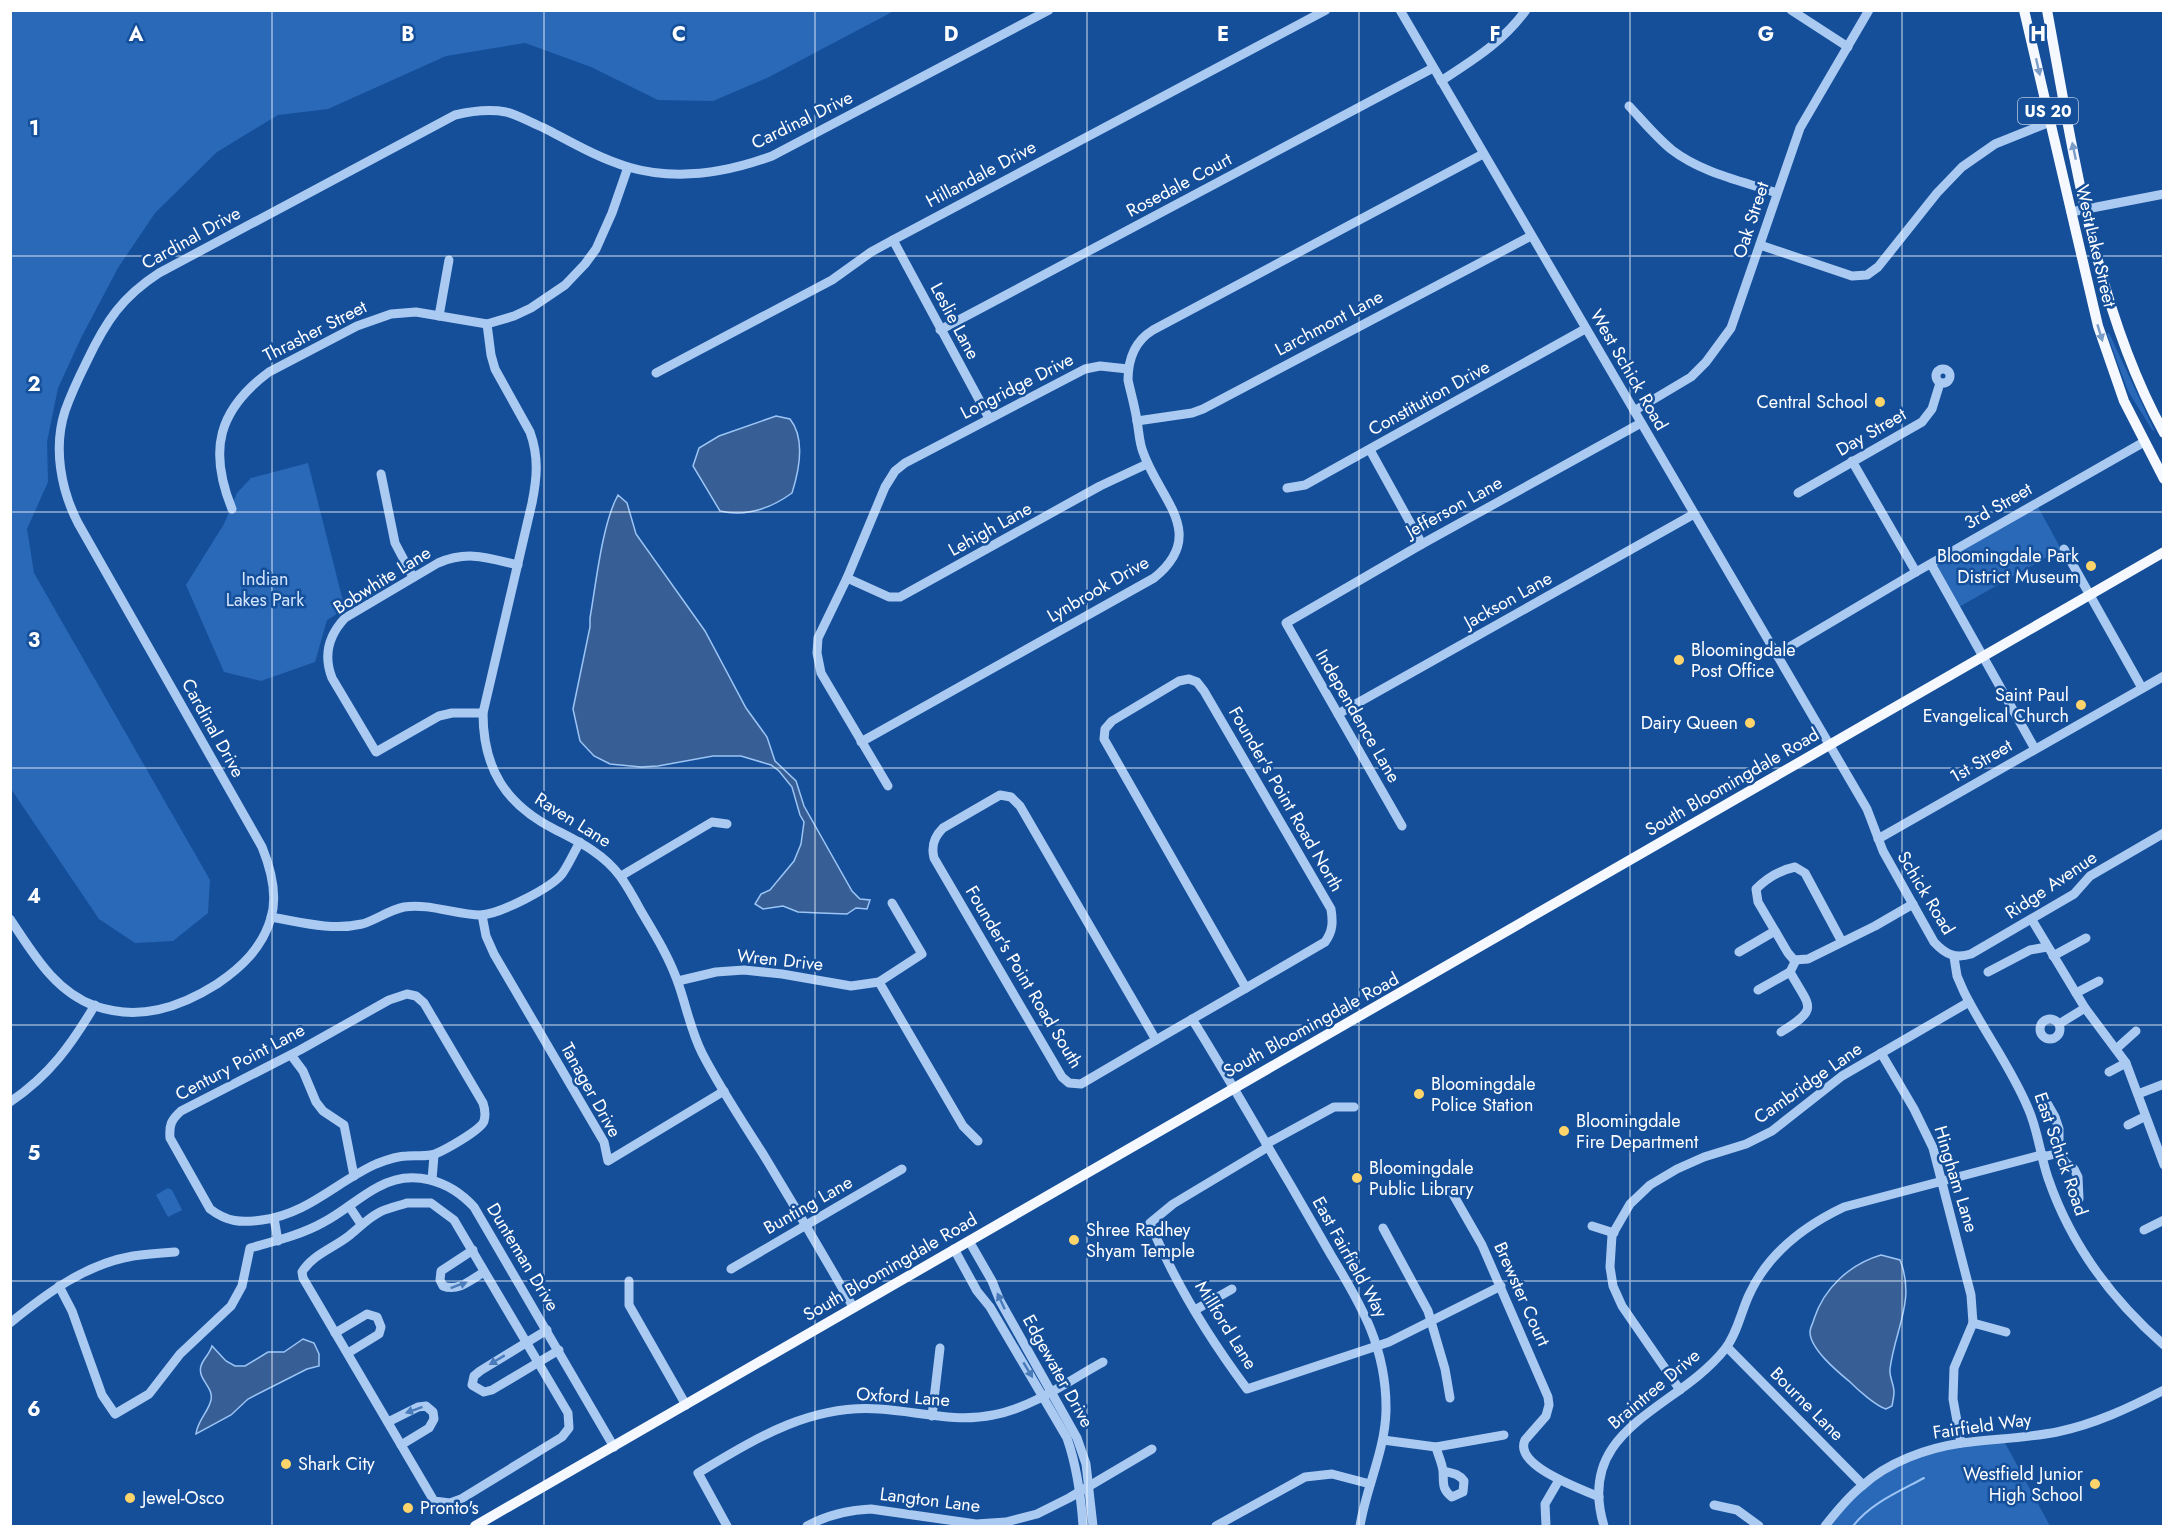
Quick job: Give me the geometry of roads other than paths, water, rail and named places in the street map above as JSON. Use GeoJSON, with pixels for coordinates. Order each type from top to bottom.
{"type":"FeatureCollection","features":[{"type":"Feature","properties":{"kind":"main road","name":"West Lake Street"},"geometry":{"type":"LineString","coordinates":[[2024,10],[2098,326],[2124,401],[2163,479]]}},
{"type":"Feature","properties":{"kind":"main road","name":"West Lake Street"},"geometry":{"type":"LineString","coordinates":[[2047,10],[2086,209],[2124,343],[2143,392],[2163,433]]}},
{"type":"Feature","properties":{"kind":"main road","name":"South Bloomingdale Road"},"geometry":{"type":"LineString","coordinates":[[475,1527],[2163,552]]}},
{"type":"Feature","properties":{"kind":"street","name":"Cardinal Drive"},"geometry":{"type":"LineString","coordinates":[[10,919],[40,963],[72,994],[95,1005],[118,1011],[142,1012],[162,1010],[192,999],[243,965],[260,943],[271,918],[273,882],[262,847],[70,505],[62,477],[60,440],[64,413],[72,392],[108,321],[121,303],[141,284],[168,267],[455,116],[484,111],[507,112],[628,167],[664,173],[701,174],[747,165],[772,156],[1049,10]]}},
{"type":"Feature","properties":{"kind":"street","name":"Hillandale Drive"},"geometry":{"type":"LineString","coordinates":[[656,373],[832,280],[892,240],[1326,10]]}},
{"type":"Feature","properties":{"kind":"street","name":"West Schick Road"},"geometry":{"type":"LineString","coordinates":[[1400,10],[1829,746]]}},
{"type":"Feature","properties":{"kind":"street"},"geometry":{"type":"LineString","coordinates":[[1441,81],[1492,47],[1526,10]]}},
{"type":"Feature","properties":{"kind":"street"},"geometry":{"type":"LineString","coordinates":[[1791,10],[1848,46]]}},
{"type":"Feature","properties":{"kind":"street","name":"Oak Street"},"geometry":{"type":"LineString","coordinates":[[1634,411],[1691,377],[1719,347],[1738,310],[1800,128],[1869,10]]}},
{"type":"Feature","properties":{"kind":"street","name":"Rosedale Court"},"geometry":{"type":"LineString","coordinates":[[940,330],[1433,68]]}},
{"type":"Feature","properties":{"kind":"street"},"geometry":{"type":"LineString","coordinates":[[1629,105],[1657,137],[1683,157],[1712,171],[1777,194]]}},
{"type":"Feature","properties":{"kind":"street"},"geometry":{"type":"LineString","coordinates":[[1760,245],[1852,276],[1867,274],[1878,267],[1937,193],[1962,167],[1995,144],[2050,122]]}},
{"type":"Feature","properties":{"kind":"street"},"geometry":{"type":"LineString","coordinates":[[1128,369],[1140,339],[1153,330],[1483,154]]}},
{"type":"Feature","properties":{"kind":"street","name":"Thrasher Street"},"geometry":{"type":"LineString","coordinates":[[232,509],[220,476],[219,451],[223,428],[232,408],[248,389],[269,372],[374,318],[406,312],[487,324],[531,308],[565,285],[596,249],[605,231],[628,167]]}},
{"type":"Feature","properties":{"kind":"street"},"geometry":{"type":"LineString","coordinates":[[2071,212],[2163,194]]}},
{"type":"Feature","properties":{"kind":"street","name":"Larchmont Lane"},"geometry":{"type":"LineString","coordinates":[[1137,421],[1192,413],[1203,409],[1531,236]]}},
{"type":"Feature","properties":{"kind":"street","name":"Leslie Lane"},"geometry":{"type":"LineString","coordinates":[[892,240],[988,418]]}},
{"type":"Feature","properties":{"kind":"street"},"geometry":{"type":"LineString","coordinates":[[439,316],[449,260]]}},
{"type":"Feature","properties":{"kind":"street","name":"Raven Lane"},"geometry":{"type":"LineString","coordinates":[[487,324],[495,369],[530,432],[537,458],[536,485],[483,713],[485,745],[490,762],[507,793],[523,810],[602,856],[621,876],[661,944],[678,981],[693,1034],[724,1091],[853,1307]]}},
{"type":"Feature","properties":{"kind":"street","name":"Constitution Drive"},"geometry":{"type":"LineString","coordinates":[[1287,488],[1305,485],[1585,328]]}},
{"type":"Feature","properties":{"kind":"street","name":"Longridge Drive"},"geometry":{"type":"LineString","coordinates":[[888,786],[821,673],[817,661],[818,638],[847,578],[885,487],[905,463],[1085,369],[1100,366],[1128,369]]}},
{"type":"Feature","properties":{"kind":"street","name":"Lynbrook Drive"},"geometry":{"type":"LineString","coordinates":[[861,742],[1154,578],[1164,570],[1179,545],[1178,521],[1147,464],[1141,448],[1128,369]]}},
{"type":"Feature","properties":{"kind":"street","name":"Day Street"},"geometry":{"type":"LineString","coordinates":[[1798,493],[1922,422],[1932,410],[1940,383]]}},
{"type":"Feature","properties":{"kind":"street","name":"Jefferson Lane"},"geometry":{"type":"LineString","coordinates":[[1286,623],[1422,544],[1641,423]]}},
{"type":"Feature","properties":{"kind":"street","name":"3rd Street"},"geometry":{"type":"LineString","coordinates":[[1776,655],[2144,442]]}},
{"type":"Feature","properties":{"kind":"street"},"geometry":{"type":"LineString","coordinates":[[1370,450],[1422,544]]}},
{"type":"Feature","properties":{"kind":"street"},"geometry":{"type":"LineString","coordinates":[[1852,461],[1917,572]]}},
{"type":"Feature","properties":{"kind":"street","name":"Lehigh Lane"},"geometry":{"type":"LineString","coordinates":[[847,578],[889,597],[900,597],[1100,486],[1147,464]]}},
{"type":"Feature","properties":{"kind":"street"},"geometry":{"type":"LineString","coordinates":[[381,474],[395,543],[413,577]]}},
{"type":"Feature","properties":{"kind":"street","name":"Jackson Lane"},"geometry":{"type":"LineString","coordinates":[[1338,714],[1694,514]]}},
{"type":"Feature","properties":{"kind":"street"},"geometry":{"type":"LineString","coordinates":[[2064,549],[2142,688]]}},
{"type":"Feature","properties":{"kind":"street","name":"Bobwhite Lane"},"geometry":{"type":"LineString","coordinates":[[483,713],[452,713],[439,716],[376,752],[332,678],[328,664],[328,649],[336,627],[345,618],[438,563],[464,555],[475,555],[518,565]]}},
{"type":"Feature","properties":{"kind":"street"},"geometry":{"type":"LineString","coordinates":[[1931,564],[2035,749]]}},
{"type":"Feature","properties":{"kind":"street","name":"Independence Lane"},"geometry":{"type":"LineString","coordinates":[[1286,623],[1402,826]]}},
{"type":"Feature","properties":{"kind":"street","name":"1st Street"},"geometry":{"type":"LineString","coordinates":[[1878,839],[2163,676]]}},
{"type":"Feature","properties":{"kind":"street","name":"Founder's Point Road North"},"geometry":{"type":"LineString","coordinates":[[1190,679],[1197,682],[1204,691],[1331,909],[1333,920],[1331,934],[1325,942],[1246,988],[1104,739],[1105,729],[1112,721],[1179,681],[1190,679]]}},
{"type":"Feature","properties":{"kind":"street"},"geometry":{"type":"LineString","coordinates":[[1829,746],[1867,809],[1878,839]]}},
{"type":"Feature","properties":{"kind":"street","name":"Founder's Point Road South"},"geometry":{"type":"LineString","coordinates":[[996,796],[1007,796],[1014,799],[1156,1040],[1085,1082],[1076,1085],[1065,1080],[937,865],[933,845],[939,831],[996,796]]}},
{"type":"Feature","properties":{"kind":"street"},"geometry":{"type":"LineString","coordinates":[[621,876],[712,822],[727,824]]}},
{"type":"Feature","properties":{"kind":"street","name":"Ridge Avenue"},"geometry":{"type":"LineString","coordinates":[[1954,957],[1971,954],[2032,920],[2074,894],[2090,876],[2163,833]]}},
{"type":"Feature","properties":{"kind":"street","name":"Schick Road"},"geometry":{"type":"LineString","coordinates":[[1878,839],[1934,942],[1940,949],[1954,957]]}},
{"type":"Feature","properties":{"kind":"street"},"geometry":{"type":"LineString","coordinates":[[271,918],[340,927],[359,925],[397,909],[413,907],[482,915],[507,908],[553,882],[562,873],[580,842]]}},
{"type":"Feature","properties":{"kind":"street"},"geometry":{"type":"LineString","coordinates":[[1842,942],[1805,873],[1795,867],[1785,869],[1756,889],[1758,902],[1788,953],[1796,960],[1805,960],[1842,942],[1913,904]]}},
{"type":"Feature","properties":{"kind":"street","name":"Wren Drive"},"geometry":{"type":"LineString","coordinates":[[678,981],[716,972],[744,970],[851,986],[879,982],[922,954],[892,903]]}},
{"type":"Feature","properties":{"kind":"street","name":"Tanager Drive"},"geometry":{"type":"LineString","coordinates":[[482,915],[486,936],[494,954],[604,1142],[608,1161],[724,1091]]}},
{"type":"Feature","properties":{"kind":"street"},"geometry":{"type":"LineString","coordinates":[[2032,920],[2085,1008],[2126,1063],[2163,1165]]}},
{"type":"Feature","properties":{"kind":"street"},"geometry":{"type":"LineString","coordinates":[[1739,952],[1775,932]]}},
{"type":"Feature","properties":{"kind":"street"},"geometry":{"type":"LineString","coordinates":[[2053,956],[2086,938]]}},
{"type":"Feature","properties":{"kind":"street"},"geometry":{"type":"LineString","coordinates":[[1988,972],[2030,950],[2047,946]]}},
{"type":"Feature","properties":{"kind":"street","name":"East Schick Road"},"geometry":{"type":"LineString","coordinates":[[1954,957],[1957,976],[1969,1002],[2021,1090],[2030,1112],[2041,1155],[2060,1211],[2092,1267],[2122,1305],[2163,1345]]}},
{"type":"Feature","properties":{"kind":"street"},"geometry":{"type":"LineString","coordinates":[[1758,990],[1790,972],[1796,960]]}},
{"type":"Feature","properties":{"kind":"street"},"geometry":{"type":"LineString","coordinates":[[1781,1032],[1804,1018],[1808,1012],[1808,1005],[1790,972]]}},
{"type":"Feature","properties":{"kind":"street"},"geometry":{"type":"LineString","coordinates":[[2076,993],[2099,981]]}},
{"type":"Feature","properties":{"kind":"street"},"geometry":{"type":"LineString","coordinates":[[879,982],[963,1126],[978,1141]]}},
{"type":"Feature","properties":{"kind":"street"},"geometry":{"type":"LineString","coordinates":[[1156,1040],[1246,988]]}},
{"type":"Feature","properties":{"kind":"street","name":"Century Point Lane"},"geometry":{"type":"LineString","coordinates":[[407,994],[416,996],[424,1003],[483,1103],[485,1112],[484,1123],[476,1130],[434,1155],[404,1156],[384,1161],[297,1210],[274,1218],[233,1222],[210,1209],[170,1138],[169,1127],[173,1118],[181,1112],[398,996],[407,994]]}},
{"type":"Feature","properties":{"kind":"street","name":"Cambridge Lane"},"geometry":{"type":"LineString","coordinates":[[1680,1390],[1618,1298],[1610,1268],[1614,1233],[1630,1204],[1650,1185],[1677,1169],[1704,1157],[1746,1144],[1772,1131],[1832,1082],[1969,1002]]}},
{"type":"Feature","properties":{"kind":"street"},"geometry":{"type":"LineString","coordinates":[[10,1102],[48,1071],[63,1055],[95,1005]]}},
{"type":"Feature","properties":{"kind":"street"},"geometry":{"type":"LineString","coordinates":[[2059,1023],[2085,1008]]}},
{"type":"Feature","properties":{"kind":"street","name":"East Fairfield Way"},"geometry":{"type":"LineString","coordinates":[[1192,1019],[1235,1087],[1357,1298],[1378,1346],[1386,1412],[1383,1440],[1360,1527]]}},
{"type":"Feature","properties":{"kind":"street"},"geometry":{"type":"LineString","coordinates":[[2116,1049],[2136,1031]]}},
{"type":"Feature","properties":{"kind":"street","name":"Hingham Lane"},"geometry":{"type":"LineString","coordinates":[[1881,1053],[1922,1123],[1932,1148],[1971,1295],[1973,1323],[1954,1368],[1953,1399],[1961,1443]]}},
{"type":"Feature","properties":{"kind":"street"},"geometry":{"type":"LineString","coordinates":[[291,1055],[303,1071],[316,1102],[323,1111],[344,1125],[354,1176]]}},
{"type":"Feature","properties":{"kind":"street"},"geometry":{"type":"LineString","coordinates":[[2109,1072],[2126,1063]]}},
{"type":"Feature","properties":{"kind":"street"},"geometry":{"type":"LineString","coordinates":[[2138,1094],[2163,1084]]}},
{"type":"Feature","properties":{"kind":"street"},"geometry":{"type":"LineString","coordinates":[[2043,1096],[2059,1129],[2059,1153],[2078,1176],[2079,1199]]}},
{"type":"Feature","properties":{"kind":"street","name":"Millford Lane"},"geometry":{"type":"LineString","coordinates":[[1354,1107],[1334,1107],[1267,1145],[1146,1222],[1246,1392],[1378,1346],[1501,1286]]}},
{"type":"Feature","properties":{"kind":"street"},"geometry":{"type":"LineString","coordinates":[[2128,1125],[2144,1117]]}},
{"type":"Feature","properties":{"kind":"street","name":"Braintree Drive"},"geometry":{"type":"LineString","coordinates":[[1604,1527],[1599,1497],[1601,1470],[1614,1445],[1636,1422],[1704,1372],[1727,1347],[1748,1297],[1762,1273],[1781,1249],[1801,1231],[1822,1217],[1844,1207],[2041,1155],[2059,1153]]}},
{"type":"Feature","properties":{"kind":"street"},"geometry":{"type":"LineString","coordinates":[[432,1180],[434,1155]]}},
{"type":"Feature","properties":{"kind":"street","name":"Bunting Lane"},"geometry":{"type":"LineString","coordinates":[[731,1269],[902,1169]]}},
{"type":"Feature","properties":{"kind":"street","name":"Dunteman Drive"},"geometry":{"type":"LineString","coordinates":[[59,1287],[72,1311],[102,1395],[115,1414],[149,1394],[180,1354],[231,1306],[240,1293],[250,1248],[278,1241],[321,1224],[380,1186],[398,1179],[432,1180],[449,1186],[474,1207],[614,1447]]}},
{"type":"Feature","properties":{"kind":"street","name":"Brewster Court"},"geometry":{"type":"LineString","coordinates":[[1450,1189],[1482,1245],[1548,1397],[1550,1405],[1546,1416],[1523,1445],[1529,1458],[1559,1480]]}},
{"type":"Feature","properties":{"kind":"street"},"geometry":{"type":"LineString","coordinates":[[407,1203],[431,1203],[454,1220],[473,1250],[568,1413],[569,1428],[562,1437],[461,1499],[450,1503],[434,1501],[335,1333],[302,1272],[314,1258],[349,1235],[361,1224],[381,1211],[407,1203]]}},
{"type":"Feature","properties":{"kind":"street"},"geometry":{"type":"LineString","coordinates":[[349,1206],[361,1224]]}},
{"type":"Feature","properties":{"kind":"street"},"geometry":{"type":"LineString","coordinates":[[274,1218],[278,1241]]}},
{"type":"Feature","properties":{"kind":"street"},"geometry":{"type":"LineString","coordinates":[[2144,1230],[2163,1220]]}},
{"type":"Feature","properties":{"kind":"street"},"geometry":{"type":"LineString","coordinates":[[1592,1226],[1614,1233]]}},
{"type":"Feature","properties":{"kind":"street"},"geometry":{"type":"LineString","coordinates":[[1383,1228],[1419,1292],[1431,1321],[1445,1369],[1450,1398]]}},
{"type":"Feature","properties":{"kind":"street","name":"Edgewater Drive"},"geometry":{"type":"LineString","coordinates":[[969,1241],[992,1281],[1067,1438],[1084,1488],[1093,1527]]}},
{"type":"Feature","properties":{"kind":"street","name":"Edgewater Drive"},"geometry":{"type":"LineString","coordinates":[[954,1249],[977,1291],[1047,1393]]}},
{"type":"Feature","properties":{"kind":"street"},"geometry":{"type":"LineString","coordinates":[[473,1250],[441,1271],[440,1280],[443,1286],[451,1289],[457,1288],[484,1272]]}},
{"type":"Feature","properties":{"kind":"street"},"geometry":{"type":"LineString","coordinates":[[10,1323],[43,1296],[77,1276],[134,1256],[175,1252]]}},
{"type":"Feature","properties":{"kind":"street"},"geometry":{"type":"LineString","coordinates":[[629,1281],[629,1305],[686,1405]]}},
{"type":"Feature","properties":{"kind":"street"},"geometry":{"type":"LineString","coordinates":[[1196,1310],[1232,1289]]}},
{"type":"Feature","properties":{"kind":"street"},"geometry":{"type":"LineString","coordinates":[[335,1333],[368,1314],[377,1317],[381,1327],[379,1334],[348,1353]]}},
{"type":"Feature","properties":{"kind":"street"},"geometry":{"type":"LineString","coordinates":[[1973,1323],[2006,1332]]}},
{"type":"Feature","properties":{"kind":"street"},"geometry":{"type":"LineString","coordinates":[[547,1330],[480,1371],[474,1376],[472,1385],[484,1392],[492,1390],[559,1350]]}},
{"type":"Feature","properties":{"kind":"street","name":"Bourne Lane"},"geometry":{"type":"LineString","coordinates":[[1727,1347],[1863,1485]]}},
{"type":"Feature","properties":{"kind":"street"},"geometry":{"type":"LineString","coordinates":[[932,1416],[940,1348]]}},
{"type":"Feature","properties":{"kind":"street","name":"Oxford Lane"},"geometry":{"type":"LineString","coordinates":[[727,1527],[698,1473],[766,1433],[813,1415],[843,1410],[876,1408],[932,1416],[969,1418],[992,1415],[1018,1408],[1103,1362]]}},
{"type":"Feature","properties":{"kind":"street","name":"Fairfield Way"},"geometry":{"type":"LineString","coordinates":[[1825,1527],[1863,1485],[1890,1467],[1913,1456],[1961,1443],[2037,1435],[2080,1426],[2124,1410],[2163,1390]]}},
{"type":"Feature","properties":{"kind":"street"},"geometry":{"type":"LineString","coordinates":[[388,1422],[418,1407],[426,1406],[433,1412],[434,1419],[429,1428],[401,1445]]}},
{"type":"Feature","properties":{"kind":"street"},"geometry":{"type":"LineString","coordinates":[[1383,1440],[1436,1447],[1504,1435]]}},
{"type":"Feature","properties":{"kind":"street"},"geometry":{"type":"LineString","coordinates":[[1436,1447],[1443,1471]]}},
{"type":"Feature","properties":{"kind":"street","name":"Langton Lane"},"geometry":{"type":"LineString","coordinates":[[807,1527],[832,1515],[856,1509],[871,1509],[976,1524],[1006,1522],[1037,1514],[1152,1449]]}},
{"type":"Feature","properties":{"kind":"street"},"geometry":{"type":"LineString","coordinates":[[1216,1527],[1305,1477],[1332,1474],[1370,1484]]}},
{"type":"Feature","properties":{"kind":"street"},"geometry":{"type":"LineString","coordinates":[[1546,1527],[1545,1504],[1559,1480],[1599,1497]]}},
{"type":"Feature","properties":{"kind":"street","name":"Edgewater Drive"},"geometry":{"type":"LineString","coordinates":[[1083,1527],[1084,1488]]}},
{"type":"Feature","properties":{"kind":"street"},"geometry":{"type":"LineString","coordinates":[[1714,1505],[1737,1510],[1759,1527]]}},
{"type":"Feature","properties":{"kind":"waterway"},"geometry":{"type":"LineString","coordinates":[[1853,1526],[1877,1504],[1924,1478]]}},
{"type":"Feature","properties":{"kind":"place","name":"Central School"},"geometry":{"type":"Point","coordinates":[1880,402]}},
{"type":"Feature","properties":{"kind":"place","name":"Bloomingdale Park District Museum"},"geometry":{"type":"Point","coordinates":[2091,566]}},
{"type":"Feature","properties":{"kind":"place","name":"Bloomingdale Post Office"},"geometry":{"type":"Point","coordinates":[1679,660]}},
{"type":"Feature","properties":{"kind":"place","name":"Saint Paul Evangelical Church"},"geometry":{"type":"Point","coordinates":[2081,705]}},
{"type":"Feature","properties":{"kind":"place","name":"Dairy Queen"},"geometry":{"type":"Point","coordinates":[1750,723]}},
{"type":"Feature","properties":{"kind":"place","name":"Bloomingdale Police Station"},"geometry":{"type":"Point","coordinates":[1419,1094]}},
{"type":"Feature","properties":{"kind":"place","name":"Bloomingdale Fire Department"},"geometry":{"type":"Point","coordinates":[1564,1131]}},
{"type":"Feature","properties":{"kind":"place","name":"Bloomingdale Public Library"},"geometry":{"type":"Point","coordinates":[1357,1178]}},
{"type":"Feature","properties":{"kind":"place","name":"Shree Radhey Shyam Temple"},"geometry":{"type":"Point","coordinates":[1074,1240]}},
{"type":"Feature","properties":{"kind":"place","name":"Shark City"},"geometry":{"type":"Point","coordinates":[286,1464]}},
{"type":"Feature","properties":{"kind":"place","name":"Westfield Junior High School"},"geometry":{"type":"Point","coordinates":[2095,1484]}},
{"type":"Feature","properties":{"kind":"place","name":"Jewel-Osco"},"geometry":{"type":"Point","coordinates":[130,1498]}},
{"type":"Feature","properties":{"kind":"place","name":"Pronto's"},"geometry":{"type":"Point","coordinates":[408,1508]}},
{"type":"Feature","properties":{"kind":"park label","name":"Indian Lakes Park"},"geometry":{"type":"Point","coordinates":[265,589]}}]}
